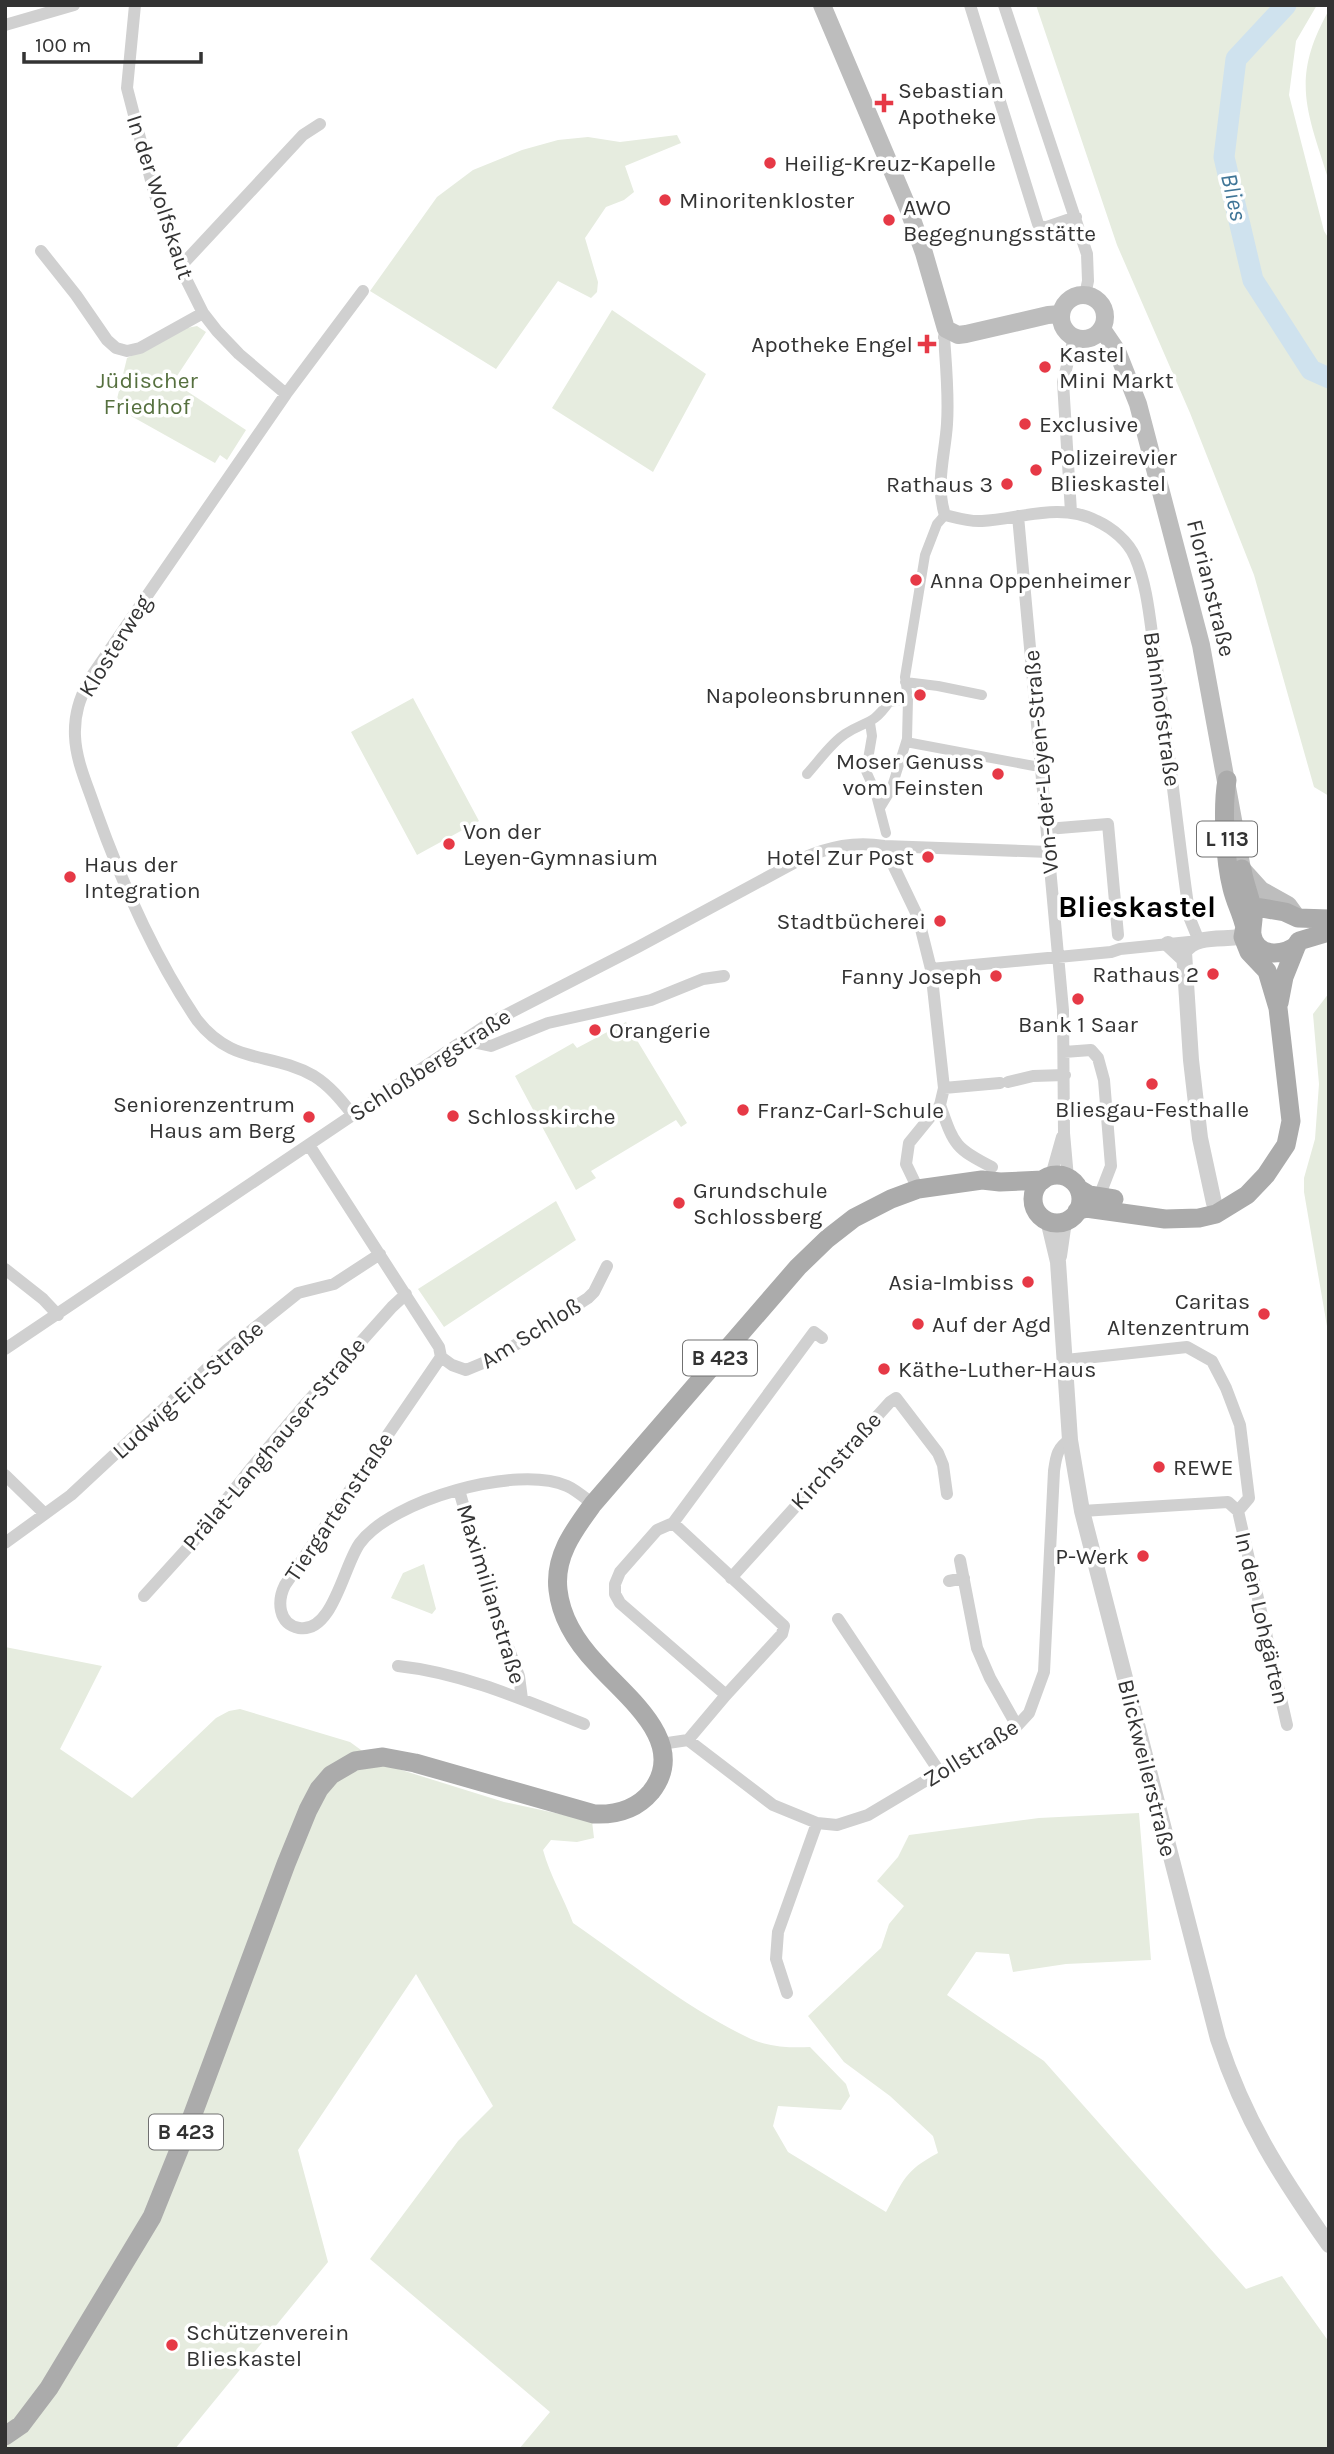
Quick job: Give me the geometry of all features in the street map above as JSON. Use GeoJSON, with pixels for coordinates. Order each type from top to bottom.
{"type":"FeatureCollection","features":[{"type":"Feature","properties":{"kind":"main road"},"geometry":{"type":"LineString","coordinates":[[822,5],[908,208],[946,328],[958,335],[1061,314]]}},
{"type":"Feature","properties":{"kind":"main road"},"geometry":{"type":"LineString","coordinates":[[1085,295],[1078,295],[1067,302],[1061,314],[1063,328],[1074,337],[1092,337],[1102,329]]}},
{"type":"Feature","properties":{"kind":"main road","name":"L 113"},"geometry":{"type":"LineString","coordinates":[[1085,295],[1099,301],[1103,307],[1105,315],[1102,329]]}},
{"type":"Feature","properties":{"kind":"main road"},"geometry":{"type":"LineString","coordinates":[[939,310],[957,323],[981,330]]}},
{"type":"Feature","properties":{"kind":"main road","name":"Florianstraße"},"geometry":{"type":"LineString","coordinates":[[1102,329],[1117,351],[1138,404],[1201,645],[1242,869]]}},
{"type":"Feature","properties":{"kind":"main road","name":"L 113"},"geometry":{"type":"LineString","coordinates":[[1227,780],[1223,798],[1231,886],[1253,923]]}},
{"type":"Feature","properties":{"kind":"main road","name":"L 113"},"geometry":{"type":"LineString","coordinates":[[1242,869],[1253,923]]}},
{"type":"Feature","properties":{"kind":"main road","name":"L 113"},"geometry":{"type":"LineString","coordinates":[[1242,869],[1273,899],[1288,905],[1298,918]]}},
{"type":"Feature","properties":{"kind":"main road"},"geometry":{"type":"LineString","coordinates":[[1329,919],[1298,918],[1285,912],[1253,923],[1258,948],[1269,953],[1282,953],[1298,943],[1329,932]]}},
{"type":"Feature","properties":{"kind":"main road","name":"B 423"},"geometry":{"type":"LineString","coordinates":[[1278,1008],[1284,977],[1301,933],[1298,918]]}},
{"type":"Feature","properties":{"kind":"main road","name":"B 423"},"geometry":{"type":"LineString","coordinates":[[5,2436],[21,2426],[49,2389],[152,2217],[286,1864],[308,1810],[325,1782],[341,1768],[355,1761],[383,1757],[415,1763],[594,1814],[622,1812],[633,1807],[652,1790],[658,1780],[663,1755],[662,1744],[649,1719],[595,1663],[578,1641],[561,1606],[558,1589],[561,1557],[575,1529],[593,1504],[798,1267],[827,1239],[869,1209],[918,1189],[982,1180],[996,1175],[1060,1181],[1099,1197],[1169,1208],[1198,1207],[1221,1206],[1247,1195],[1266,1175],[1286,1145],[1291,1121],[1278,1008],[1267,971],[1249,952],[1253,923]]}},
{"type":"Feature","properties":{"kind":"main road","name":"B 423"},"geometry":{"type":"LineString","coordinates":[[996,1175],[1034,1199],[1038,1212],[1063,1217]]}},
{"type":"Feature","properties":{"kind":"main road"},"geometry":{"type":"LineString","coordinates":[[1034,1199],[1038,1186],[1060,1181],[1080,1204],[1063,1217]]}},
{"type":"Feature","properties":{"kind":"main road"},"geometry":{"type":"LineString","coordinates":[[1063,1217],[1086,1208],[1165,1219],[1199,1218],[1221,1206]]}},
{"type":"Feature","properties":{"kind":"street"},"geometry":{"type":"LineString","coordinates":[[5,25],[74,5]]}},
{"type":"Feature","properties":{"kind":"street","name":"In der Wolfskaut"},"geometry":{"type":"LineString","coordinates":[[135,5],[127,88],[154,192],[180,267],[202,313],[239,354],[286,394]]}},
{"type":"Feature","properties":{"kind":"street"},"geometry":{"type":"LineString","coordinates":[[970,5],[1038,224],[1044,228],[1076,217]]}},
{"type":"Feature","properties":{"kind":"street"},"geometry":{"type":"LineString","coordinates":[[1004,5],[1087,254],[1088,281],[1085,295]]}},
{"type":"Feature","properties":{"kind":"street"},"geometry":{"type":"LineString","coordinates":[[180,267],[303,135],[320,124]]}},
{"type":"Feature","properties":{"kind":"street"},"geometry":{"type":"LineString","coordinates":[[41,251],[107,340],[116,348],[127,351],[140,348],[202,313]]}},
{"type":"Feature","properties":{"kind":"street","name":"Klosterweg"},"geometry":{"type":"LineString","coordinates":[[353,1115],[326,1084],[312,1075],[223,1046],[207,1033],[197,1020],[144,927],[121,877],[76,751],[75,715],[89,680],[286,394],[363,291]]}},
{"type":"Feature","properties":{"kind":"street"},"geometry":{"type":"LineString","coordinates":[[880,808],[891,790],[906,742],[908,699],[905,682],[925,555],[937,524],[945,515],[941,503],[940,482],[948,408],[944,337],[946,328]]}},
{"type":"Feature","properties":{"kind":"street"},"geometry":{"type":"LineString","coordinates":[[1071,512],[1063,382],[1074,337]]}},
{"type":"Feature","properties":{"kind":"street","name":"L 113"},"geometry":{"type":"LineString","coordinates":[[945,515],[979,521],[1071,512]]}},
{"type":"Feature","properties":{"kind":"street","name":"Bahnhofstraße"},"geometry":{"type":"LineString","coordinates":[[1071,512],[1096,520],[1121,538],[1134,556],[1141,574],[1170,751],[1188,905],[1192,928],[1199,941]]}},
{"type":"Feature","properties":{"kind":"street","name":"Von-der-Leyen-Straße"},"geometry":{"type":"LineString","coordinates":[[1018,516],[1037,766],[1047,829],[1058,957],[1065,1075],[1060,1181]]}},
{"type":"Feature","properties":{"kind":"street"},"geometry":{"type":"LineString","coordinates":[[905,682],[982,695]]}},
{"type":"Feature","properties":{"kind":"street"},"geometry":{"type":"LineString","coordinates":[[807,774],[844,734],[870,723],[890,702],[908,699]]}},
{"type":"Feature","properties":{"kind":"street"},"geometry":{"type":"LineString","coordinates":[[870,723],[872,736],[866,771],[880,808],[885,839],[918,917],[932,970],[944,1088],[940,1105],[909,1143],[906,1164],[918,1189]]}},
{"type":"Feature","properties":{"kind":"street"},"geometry":{"type":"LineString","coordinates":[[906,742],[1037,766]]}},
{"type":"Feature","properties":{"kind":"street"},"geometry":{"type":"LineString","coordinates":[[1047,829],[1108,824],[1118,935]]}},
{"type":"Feature","properties":{"kind":"street","name":"Schloßbergstraße"},"geometry":{"type":"LineString","coordinates":[[5,1349],[488,1024],[803,858],[830,848],[885,839],[1049,852]]}},
{"type":"Feature","properties":{"kind":"street"},"geometry":{"type":"LineString","coordinates":[[1221,1206],[1200,1138],[1183,958],[1188,946],[1253,923]]}},
{"type":"Feature","properties":{"kind":"street"},"geometry":{"type":"LineString","coordinates":[[932,970],[1199,941]]}},
{"type":"Feature","properties":{"kind":"street"},"geometry":{"type":"LineString","coordinates":[[1168,944],[1183,958]]}},
{"type":"Feature","properties":{"kind":"street"},"geometry":{"type":"LineString","coordinates":[[471,1036],[477,1043],[491,1046],[548,1023],[651,1000],[703,979],[724,976]]}},
{"type":"Feature","properties":{"kind":"street"},"geometry":{"type":"LineString","coordinates":[[1064,1052],[1091,1049],[1098,1058],[1104,1080],[1111,1163],[1099,1197]]}},
{"type":"Feature","properties":{"kind":"street"},"geometry":{"type":"LineString","coordinates":[[944,1088],[1004,1083],[1032,1076],[1065,1075]]}},
{"type":"Feature","properties":{"kind":"street"},"geometry":{"type":"LineString","coordinates":[[940,1105],[957,1145],[965,1154],[996,1175]]}},
{"type":"Feature","properties":{"kind":"street"},"geometry":{"type":"LineString","coordinates":[[309,1145],[406,1294],[439,1347],[441,1357]]}},
{"type":"Feature","properties":{"kind":"street","name":"Blickweilerstraße"},"geometry":{"type":"LineString","coordinates":[[1063,1217],[1058,1262],[1070,1440],[1082,1511],[1196,1958],[1228,2072],[1265,2150],[1329,2245]]}},
{"type":"Feature","properties":{"kind":"street","name":"Ludwig-Eid-Straße"},"geometry":{"type":"LineString","coordinates":[[5,1543],[97,1473],[227,1350],[298,1293],[334,1284],[380,1254]]}},
{"type":"Feature","properties":{"kind":"street","name":"Am Schloß"},"geometry":{"type":"LineString","coordinates":[[441,1357],[466,1370],[495,1358],[588,1298],[607,1266]]}},
{"type":"Feature","properties":{"kind":"street"},"geometry":{"type":"LineString","coordinates":[[5,1269],[43,1299],[58,1315]]}},
{"type":"Feature","properties":{"kind":"street","name":"Prälat-Langhauser-Straße"},"geometry":{"type":"LineString","coordinates":[[144,1596],[193,1542],[301,1409],[406,1294]]}},
{"type":"Feature","properties":{"kind":"street"},"geometry":{"type":"LineString","coordinates":[[726,1695],[620,1603],[615,1594],[615,1584],[620,1572],[657,1530],[673,1523],[814,1332],[822,1338]]}},
{"type":"Feature","properties":{"kind":"street","name":"In den Lohgärten"},"geometry":{"type":"LineString","coordinates":[[1066,1360],[1173,1347],[1191,1348],[1212,1361],[1240,1425],[1249,1498],[1238,1511]]}},
{"type":"Feature","properties":{"kind":"street","name":"Tiergartenstraße"},"geometry":{"type":"LineString","coordinates":[[441,1357],[285,1586],[279,1601],[283,1617],[291,1626],[302,1629],[321,1621],[328,1612],[352,1555],[368,1533],[390,1516],[408,1507],[459,1490],[508,1480],[566,1485],[593,1504]]}},
{"type":"Feature","properties":{"kind":"street","name":"Kirchstraße"},"geometry":{"type":"LineString","coordinates":[[732,1578],[896,1398],[938,1452],[943,1465],[947,1494]]}},
{"type":"Feature","properties":{"kind":"street","name":"Zollstraße"},"geometry":{"type":"LineString","coordinates":[[688,1740],[773,1805],[817,1823],[837,1825],[853,1821],[941,1774],[1024,1721],[1034,1704],[1044,1672],[1054,1471],[1056,1454],[1062,1445],[1070,1440]]}},
{"type":"Feature","properties":{"kind":"street"},"geometry":{"type":"LineString","coordinates":[[5,1475],[46,1514]]}},
{"type":"Feature","properties":{"kind":"street","name":"Maximilianstraße"},"geometry":{"type":"LineString","coordinates":[[459,1490],[491,1602],[519,1676],[522,1699]]}},
{"type":"Feature","properties":{"kind":"street","name":"In den Lohgärten"},"geometry":{"type":"LineString","coordinates":[[1082,1511],[1228,1502],[1238,1511],[1287,1724]]}},
{"type":"Feature","properties":{"kind":"street"},"geometry":{"type":"LineString","coordinates":[[662,1744],[688,1740],[782,1634],[784,1626],[673,1523]]}},
{"type":"Feature","properties":{"kind":"street"},"geometry":{"type":"LineString","coordinates":[[960,1560],[977,1648],[990,1678],[1017,1726]]}},
{"type":"Feature","properties":{"kind":"street"},"geometry":{"type":"LineString","coordinates":[[949,1581],[964,1578]]}},
{"type":"Feature","properties":{"kind":"street"},"geometry":{"type":"LineString","coordinates":[[838,1619],[941,1774]]}},
{"type":"Feature","properties":{"kind":"street","name":"Maximilianstraße"},"geometry":{"type":"LineString","coordinates":[[398,1666],[452,1675],[584,1724]]}},
{"type":"Feature","properties":{"kind":"street"},"geometry":{"type":"LineString","coordinates":[[787,1993],[776,1959],[778,1932],[817,1823]]}},
{"type":"Feature","properties":{"kind":"green space"},"geometry":{"type":"Polygon","coordinates":[[[1036,5],[1317,5],[1296,41],[1289,95],[1324,231],[1329,239],[1329,796],[1314,787],[1254,575],[1190,413],[1117,245],[1036,5]]]}},
{"type":"Feature","properties":{"kind":"green space"},"geometry":{"type":"Polygon","coordinates":[[[1329,10],[1329,181],[1309,114],[1306,76],[1309,56],[1329,10]]]}},
{"type":"Feature","properties":{"kind":"green space"},"geometry":{"type":"Polygon","coordinates":[[[677,135],[681,143],[625,166],[634,192],[624,200],[606,207],[585,238],[598,282],[597,292],[591,298],[558,281],[496,369],[370,291],[437,197],[473,170],[522,150],[558,140],[588,137],[620,142],[677,135]]]}},
{"type":"Feature","properties":{"kind":"green space"},"geometry":{"type":"Polygon","coordinates":[[[612,310],[706,374],[653,472],[552,408],[612,310]]]}},
{"type":"Feature","properties":{"kind":"green space","name":"Jüdischer Friedhof"},"geometry":{"type":"Polygon","coordinates":[[[197,326],[206,332],[173,382],[246,430],[227,460],[220,455],[215,463],[115,407],[127,358],[187,328],[197,326]]]}},
{"type":"Feature","properties":{"kind":"green space"},"geometry":{"type":"Polygon","coordinates":[[[413,698],[479,821],[417,855],[351,732],[413,698]]]}},
{"type":"Feature","properties":{"kind":"green space"},"geometry":{"type":"Polygon","coordinates":[[[1329,993],[1329,1338],[1304,1192],[1304,1178],[1315,1139],[1319,1084],[1313,1014],[1329,993]]]}},
{"type":"Feature","properties":{"kind":"green space"},"geometry":{"type":"Polygon","coordinates":[[[626,1022],[687,1123],[681,1127],[676,1120],[591,1171],[596,1178],[576,1190],[515,1076],[573,1043],[577,1048],[626,1022]]]}},
{"type":"Feature","properties":{"kind":"green space"},"geometry":{"type":"Polygon","coordinates":[[[556,1201],[576,1240],[444,1327],[418,1289],[556,1201]]]}},
{"type":"Feature","properties":{"kind":"green space"},"geometry":{"type":"Polygon","coordinates":[[[424,1564],[436,1609],[432,1614],[391,1598],[403,1573],[424,1564]]]}},
{"type":"Feature","properties":{"kind":"green space"},"geometry":{"type":"Polygon","coordinates":[[[5,1647],[102,1666],[60,1749],[132,1798],[216,1718],[240,1709],[350,1742],[379,1763],[504,1802],[592,1821],[594,1838],[577,1842],[551,1840],[543,1850],[573,1923],[682,2000],[728,2027],[765,2044],[810,2047],[846,2084],[850,2096],[841,2110],[778,2106],[773,2126],[788,2152],[886,2212],[911,2171],[938,2153],[933,2136],[890,2096],[844,2062],[808,2016],[881,1948],[889,1924],[904,1906],[877,1881],[898,1857],[909,1835],[1039,1818],[1139,1813],[1151,1960],[1066,1964],[1013,1972],[1009,1954],[976,1952],[947,1995],[1044,2061],[1246,2289],[1282,2276],[1329,2342],[1329,2449],[519,2449],[550,2412],[370,2259],[458,2141],[493,2106],[416,1974],[298,2150],[328,2262],[175,2449],[5,2449],[5,1647]]]}},
{"type":"Feature","properties":{"kind":"waterway","name":"Blies"},"geometry":{"type":"LineString","coordinates":[[1286,5],[1236,59],[1224,157],[1253,280],[1311,370],[1329,378]]}},
{"type":"Feature","properties":{"kind":"place","name":"Sebastian Apotheke"},"geometry":{"type":"Point","coordinates":[884,103]}},
{"type":"Feature","properties":{"kind":"place","name":"Heilig-Kreuz-Kapelle"},"geometry":{"type":"Point","coordinates":[770,163]}},
{"type":"Feature","properties":{"kind":"place","name":"Minoritenkloster"},"geometry":{"type":"Point","coordinates":[665,200]}},
{"type":"Feature","properties":{"kind":"place","name":"AWO Begegnungsstätte"},"geometry":{"type":"Point","coordinates":[889,220]}},
{"type":"Feature","properties":{"kind":"place","name":"Apotheke Engel"},"geometry":{"type":"Point","coordinates":[927,344]}},
{"type":"Feature","properties":{"kind":"place","name":"Kastel Mini Markt"},"geometry":{"type":"Point","coordinates":[1045,367]}},
{"type":"Feature","properties":{"kind":"place","name":"Exclusive"},"geometry":{"type":"Point","coordinates":[1025,424]}},
{"type":"Feature","properties":{"kind":"place","name":"Polizeirevier Blieskastel"},"geometry":{"type":"Point","coordinates":[1036,470]}},
{"type":"Feature","properties":{"kind":"place","name":"Rathaus 3"},"geometry":{"type":"Point","coordinates":[1007,484]}},
{"type":"Feature","properties":{"kind":"place","name":"Anna Oppenheimer"},"geometry":{"type":"Point","coordinates":[916,580]}},
{"type":"Feature","properties":{"kind":"place","name":"Napoleonsbrunnen"},"geometry":{"type":"Point","coordinates":[920,695]}},
{"type":"Feature","properties":{"kind":"place","name":"Moser Genuss vom Feinsten"},"geometry":{"type":"Point","coordinates":[998,774]}},
{"type":"Feature","properties":{"kind":"place","name":"Von der Leyen-Gymnasium"},"geometry":{"type":"Point","coordinates":[449,844]}},
{"type":"Feature","properties":{"kind":"place","name":"Hotel Zur Post"},"geometry":{"type":"Point","coordinates":[928,857]}},
{"type":"Feature","properties":{"kind":"place","name":"Haus der Integration"},"geometry":{"type":"Point","coordinates":[70,877]}},
{"type":"Feature","properties":{"kind":"place","name":"Stadtbücherei"},"geometry":{"type":"Point","coordinates":[940,921]}},
{"type":"Feature","properties":{"kind":"place","name":"Rathaus 2"},"geometry":{"type":"Point","coordinates":[1213,974]}},
{"type":"Feature","properties":{"kind":"place","name":"Fanny Joseph"},"geometry":{"type":"Point","coordinates":[996,976]}},
{"type":"Feature","properties":{"kind":"place","name":"Bank 1 Saar"},"geometry":{"type":"Point","coordinates":[1078,999]}},
{"type":"Feature","properties":{"kind":"place","name":"Orangerie"},"geometry":{"type":"Point","coordinates":[595,1030]}},
{"type":"Feature","properties":{"kind":"place","name":"Bliesgau-Festhalle"},"geometry":{"type":"Point","coordinates":[1152,1084]}},
{"type":"Feature","properties":{"kind":"place","name":"Franz-Carl-Schule"},"geometry":{"type":"Point","coordinates":[743,1110]}},
{"type":"Feature","properties":{"kind":"place","name":"Schlosskirche"},"geometry":{"type":"Point","coordinates":[453,1116]}},
{"type":"Feature","properties":{"kind":"place","name":"Seniorenzentrum Haus am Berg"},"geometry":{"type":"Point","coordinates":[309,1117]}},
{"type":"Feature","properties":{"kind":"place","name":"Grundschule Schlossberg"},"geometry":{"type":"Point","coordinates":[679,1203]}},
{"type":"Feature","properties":{"kind":"place","name":"Asia-Imbiss"},"geometry":{"type":"Point","coordinates":[1028,1282]}},
{"type":"Feature","properties":{"kind":"place","name":"Caritas Altenzentrum"},"geometry":{"type":"Point","coordinates":[1264,1314]}},
{"type":"Feature","properties":{"kind":"place","name":"Auf der Agd"},"geometry":{"type":"Point","coordinates":[918,1324]}},
{"type":"Feature","properties":{"kind":"place","name":"Käthe-Luther-Haus"},"geometry":{"type":"Point","coordinates":[884,1369]}},
{"type":"Feature","properties":{"kind":"place","name":"REWE"},"geometry":{"type":"Point","coordinates":[1159,1467]}},
{"type":"Feature","properties":{"kind":"place","name":"P-Werk"},"geometry":{"type":"Point","coordinates":[1143,1556]}},
{"type":"Feature","properties":{"kind":"place","name":"Schützenverein Blieskastel"},"geometry":{"type":"Point","coordinates":[172,2345]}},
{"type":"Feature","properties":{"kind":"district","name":"Blieskastel"},"geometry":{"type":"Point","coordinates":[1137,907]}}]}
